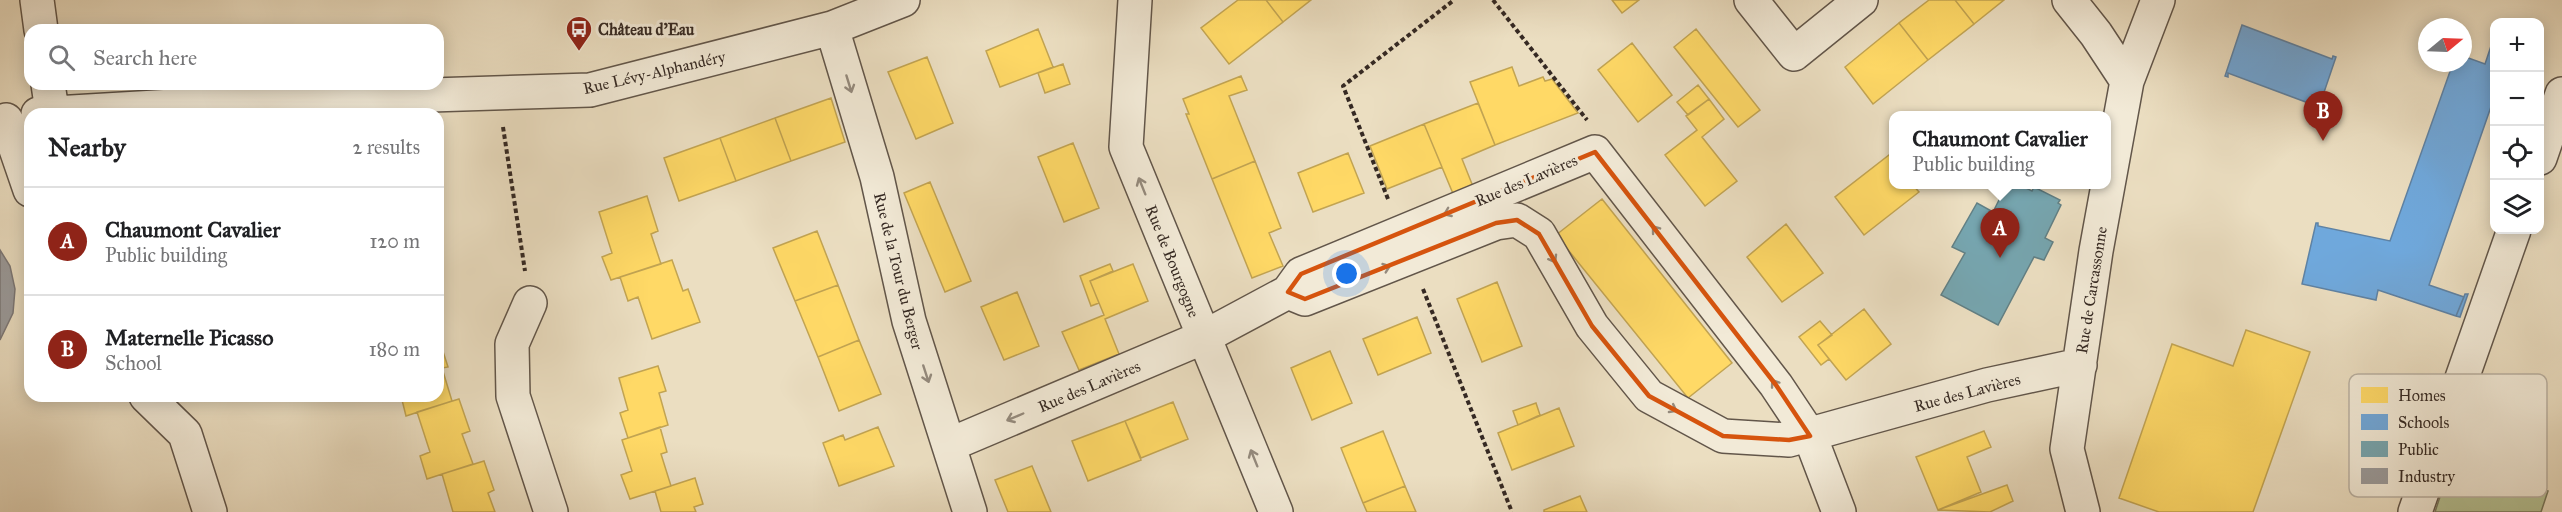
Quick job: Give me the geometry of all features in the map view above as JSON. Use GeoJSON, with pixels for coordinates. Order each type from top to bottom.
{"type":"FeatureCollection","features":[{"type":"Feature","properties":{"kind":"street","name":"Rue Lévy-Alphandéry"},"geometry":{"type":"LineString","coordinates":[[96,108],[590,90],[832,28],[903,0]]}},
{"type":"Feature","properties":{"kind":"street","name":"Rue de Bourgogne"},"geometry":{"type":"LineString","coordinates":[[1135,0],[1126,147],[1276,512]]}},
{"type":"Feature","properties":{"kind":"street"},"geometry":{"type":"LineString","coordinates":[[1751,0],[1794,54],[1861,0]]}},
{"type":"Feature","properties":{"kind":"street"},"geometry":{"type":"LineString","coordinates":[[2069,0],[2096,34],[2127,81]]}},
{"type":"Feature","properties":{"kind":"street","name":"Rue de Carcassonne"},"geometry":{"type":"LineString","coordinates":[[2111,169],[2127,81],[2158,0]]}},
{"type":"Feature","properties":{"kind":"street","name":"Rue de la Tour du Berger"},"geometry":{"type":"LineString","coordinates":[[832,28],[877,177],[909,321],[970,512]]}},
{"type":"Feature","properties":{"kind":"street"},"geometry":{"type":"LineString","coordinates":[[2544,146],[2562,94]]}},
{"type":"Feature","properties":{"kind":"street","name":"Rue des Lavières"},"geometry":{"type":"LineString","coordinates":[[949,445],[1204,337],[1288,292],[1301,274],[1406,245],[1595,152],[1776,385],[1810,436],[1987,385],[2080,365]]}},
{"type":"Feature","properties":{"kind":"street","name":"Rue de Carcassonne"},"geometry":{"type":"LineString","coordinates":[[2083,512],[2067,449],[2107,189]]}},
{"type":"Feature","properties":{"kind":"street"},"geometry":{"type":"LineString","coordinates":[[1406,245],[1517,220],[1539,234],[1592,326],[1649,396],[1723,436],[1789,440],[1810,436],[1839,512]]}},
{"type":"Feature","properties":{"kind":"street"},"geometry":{"type":"LineString","coordinates":[[2463,374],[2513,234]]}},
{"type":"Feature","properties":{"kind":"street"},"geometry":{"type":"LineString","coordinates":[[530,303],[512,344],[513,396],[551,512]]}},
{"type":"Feature","properties":{"kind":"street"},"geometry":{"type":"LineString","coordinates":[[152,402],[185,434],[210,512]]}},
{"type":"Feature","properties":{"kind":"street"},"geometry":{"type":"LineString","coordinates":[[2415,512],[2420,497]]}},
{"type":"Feature","properties":{"kind":"path"},"geometry":{"type":"LineString","coordinates":[[1454,0],[1342,86],[1512,512]]}},
{"type":"Feature","properties":{"kind":"path"},"geometry":{"type":"LineString","coordinates":[[1493,0],[1599,136],[1595,152]]}},
{"type":"Feature","properties":{"kind":"path"},"geometry":{"type":"LineString","coordinates":[[498,94],[530,303]]}},
{"type":"Feature","properties":{"kind":"highlighted area"},"geometry":{"type":"Polygon","coordinates":[[[1595,152],[1776,385],[1810,436],[1789,440],[1723,436],[1649,396],[1592,326],[1539,234],[1517,220],[1496,223],[1305,299],[1288,292],[1301,274],[1595,152]]]}},
{"type":"Feature","properties":{"kind":"green space"},"geometry":{"type":"Polygon","coordinates":[[[2440,497],[2546,497],[2541,512],[2435,512],[2440,497]]]}},
{"type":"Feature","properties":{"kind":"building: Homes"},"geometry":{"type":"Polygon","coordinates":[[[1238,0],[1266,0],[1283,22],[1229,64],[1201,28],[1238,0]]]}},
{"type":"Feature","properties":{"kind":"building: Homes"},"geometry":{"type":"Polygon","coordinates":[[[1266,0],[1311,0],[1283,22],[1266,0]]]}},
{"type":"Feature","properties":{"kind":"building: Homes"},"geometry":{"type":"Polygon","coordinates":[[[1612,0],[1639,0],[1622,13],[1612,0]]]}},
{"type":"Feature","properties":{"kind":"building: Homes"},"geometry":{"type":"Polygon","coordinates":[[[1929,0],[1955,0],[1974,24],[1928,60],[1899,23],[1929,0]]]}},
{"type":"Feature","properties":{"kind":"building: Homes"},"geometry":{"type":"Polygon","coordinates":[[[1955,0],[2004,0],[1974,24],[1955,0]]]}},
{"type":"Feature","properties":{"kind":"building: Homes"},"geometry":{"type":"Polygon","coordinates":[[[1899,23],[1928,60],[1873,104],[1845,67],[1899,23]]]}},
{"type":"Feature","properties":{"kind":"building: Homes"},"geometry":{"type":"Polygon","coordinates":[[[1038,29],[1053,67],[1000,87],[986,51],[1038,29]]]}},
{"type":"Feature","properties":{"kind":"building: Homes"},"geometry":{"type":"Polygon","coordinates":[[[1696,29],[1760,110],[1738,127],[1674,47],[1696,29]]]}},
{"type":"Feature","properties":{"kind":"building: Homes"},"geometry":{"type":"Polygon","coordinates":[[[1632,43],[1672,95],[1638,122],[1598,70],[1632,43]]]}},
{"type":"Feature","properties":{"kind":"building: Homes"},"geometry":{"type":"Polygon","coordinates":[[[927,57],[953,123],[916,139],[888,72],[927,57]]]}},
{"type":"Feature","properties":{"kind":"building: Homes"},"geometry":{"type":"Polygon","coordinates":[[[1063,64],[1070,84],[1045,93],[1038,73],[1063,64]]]}},
{"type":"Feature","properties":{"kind":"building: Homes"},"geometry":{"type":"Polygon","coordinates":[[[1512,67],[1519,86],[1543,77],[1545,81],[1552,79],[1578,113],[1495,145],[1470,82],[1512,67]]]}},
{"type":"Feature","properties":{"kind":"building: Homes"},"geometry":{"type":"Polygon","coordinates":[[[1241,76],[1247,90],[1229,96],[1255,161],[1212,179],[1186,114],[1189,114],[1183,99],[1241,76]]]}},
{"type":"Feature","properties":{"kind":"building: Homes"},"geometry":{"type":"Polygon","coordinates":[[[1698,85],[1709,99],[1688,115],[1677,102],[1698,85]]]}},
{"type":"Feature","properties":{"kind":"building: Homes"},"geometry":{"type":"Polygon","coordinates":[[[831,98],[845,142],[791,161],[775,118],[831,98]]]}},
{"type":"Feature","properties":{"kind":"building: Homes"},"geometry":{"type":"Polygon","coordinates":[[[1709,99],[1724,119],[1702,137],[1737,181],[1705,206],[1665,155],[1697,130],[1686,116],[1709,99]]]}},
{"type":"Feature","properties":{"kind":"building: Homes"},"geometry":{"type":"Polygon","coordinates":[[[1478,103],[1495,145],[1462,159],[1474,189],[1454,196],[1424,124],[1478,103]]]}},
{"type":"Feature","properties":{"kind":"building: Homes"},"geometry":{"type":"Polygon","coordinates":[[[775,118],[791,161],[736,181],[720,138],[775,118]]]}},
{"type":"Feature","properties":{"kind":"building: Homes"},"geometry":{"type":"Polygon","coordinates":[[[1424,124],[1442,167],[1387,189],[1370,146],[1424,124]]]}},
{"type":"Feature","properties":{"kind":"building: Homes"},"geometry":{"type":"Polygon","coordinates":[[[720,138],[736,181],[679,201],[664,158],[720,138]]]}},
{"type":"Feature","properties":{"kind":"building: Homes"},"geometry":{"type":"Polygon","coordinates":[[[1073,143],[1099,208],[1064,222],[1038,157],[1073,143]]]}},
{"type":"Feature","properties":{"kind":"building: Homes"},"geometry":{"type":"Polygon","coordinates":[[[1348,153],[1364,193],[1313,212],[1298,173],[1348,153]]]}},
{"type":"Feature","properties":{"kind":"building: Homes"},"geometry":{"type":"Polygon","coordinates":[[[1889,155],[1889,189],[1916,189],[1919,192],[1864,235],[1835,197],[1889,155]]]}},
{"type":"Feature","properties":{"kind":"building: Homes"},"geometry":{"type":"Polygon","coordinates":[[[1255,161],[1281,228],[1269,233],[1283,266],[1252,278],[1212,179],[1255,161]]]}},
{"type":"Feature","properties":{"kind":"building: Homes"},"geometry":{"type":"Polygon","coordinates":[[[930,182],[971,281],[945,292],[904,193],[930,182]]]}},
{"type":"Feature","properties":{"kind":"building: Homes"},"geometry":{"type":"Polygon","coordinates":[[[647,196],[658,231],[651,234],[661,264],[611,280],[602,257],[612,253],[599,212],[647,196]]]}},
{"type":"Feature","properties":{"kind":"building: Homes"},"geometry":{"type":"Polygon","coordinates":[[[1602,199],[1732,363],[1688,398],[1556,235],[1602,199]]]}},
{"type":"Feature","properties":{"kind":"building: Homes"},"geometry":{"type":"Polygon","coordinates":[[[1786,224],[1823,273],[1782,302],[1747,257],[1786,224]]]}},
{"type":"Feature","properties":{"kind":"building: Homes"},"geometry":{"type":"Polygon","coordinates":[[[817,231],[838,285],[795,301],[773,248],[817,231]]]}},
{"type":"Feature","properties":{"kind":"building: Homes"},"geometry":{"type":"Polygon","coordinates":[[[672,260],[683,291],[688,289],[700,322],[652,339],[638,297],[628,301],[620,277],[672,260]]]}},
{"type":"Feature","properties":{"kind":"building: Homes"},"geometry":{"type":"Polygon","coordinates":[[[1110,264],[1113,271],[1090,281],[1099,303],[1091,306],[1080,276],[1110,264]]]}},
{"type":"Feature","properties":{"kind":"building: Homes"},"geometry":{"type":"Polygon","coordinates":[[[1133,264],[1148,301],[1105,319],[1119,354],[1079,370],[1062,332],[1104,315],[1090,281],[1133,264]]]}},
{"type":"Feature","properties":{"kind":"building: Homes"},"geometry":{"type":"Polygon","coordinates":[[[1497,282],[1522,346],[1482,362],[1457,299],[1497,282]]]}},
{"type":"Feature","properties":{"kind":"building: Homes"},"geometry":{"type":"Polygon","coordinates":[[[838,285],[859,340],[818,357],[795,301],[838,285]]]}},
{"type":"Feature","properties":{"kind":"building: Homes"},"geometry":{"type":"Polygon","coordinates":[[[1017,292],[1039,346],[1004,360],[981,307],[1017,292]]]}},
{"type":"Feature","properties":{"kind":"building: Homes"},"geometry":{"type":"Polygon","coordinates":[[[1864,309],[1891,344],[1846,380],[1818,345],[1864,309]]]}},
{"type":"Feature","properties":{"kind":"building: Homes"},"geometry":{"type":"Polygon","coordinates":[[[1417,317],[1431,353],[1378,375],[1363,339],[1417,317]]]}},
{"type":"Feature","properties":{"kind":"building: Homes"},"geometry":{"type":"Polygon","coordinates":[[[1820,321],[1832,335],[1818,345],[1829,359],[1821,365],[1799,337],[1820,321]]]}},
{"type":"Feature","properties":{"kind":"building: Homes"},"geometry":{"type":"Polygon","coordinates":[[[2246,330],[2310,352],[2253,512],[2159,512],[2119,498],[2172,344],[2233,366],[2246,330]]]}},
{"type":"Feature","properties":{"kind":"building: Homes"},"geometry":{"type":"Polygon","coordinates":[[[859,340],[881,394],[839,411],[818,357],[859,340]]]}},
{"type":"Feature","properties":{"kind":"building: Homes"},"geometry":{"type":"Polygon","coordinates":[[[1330,351],[1352,403],[1312,420],[1291,368],[1330,351]]]}},
{"type":"Feature","properties":{"kind":"building: Homes"},"geometry":{"type":"Polygon","coordinates":[[[444,355],[448,367],[444,368],[444,355]]]}},
{"type":"Feature","properties":{"kind":"building: Homes"},"geometry":{"type":"Polygon","coordinates":[[[658,366],[666,391],[659,393],[668,425],[628,438],[620,413],[628,410],[619,378],[658,366]]]}},
{"type":"Feature","properties":{"kind":"building: Homes"},"geometry":{"type":"Polygon","coordinates":[[[444,375],[452,401],[406,416],[402,402],[444,402],[444,375]]]}},
{"type":"Feature","properties":{"kind":"building: Homes"},"geometry":{"type":"Polygon","coordinates":[[[459,399],[470,431],[462,434],[473,464],[427,479],[420,456],[430,452],[417,412],[459,399]]]}},
{"type":"Feature","properties":{"kind":"building: Homes"},"geometry":{"type":"Polygon","coordinates":[[[1173,402],[1188,439],[1141,458],[1125,421],[1173,402]]]}},
{"type":"Feature","properties":{"kind":"building: Homes"},"geometry":{"type":"Polygon","coordinates":[[[1536,403],[1540,415],[1518,425],[1513,411],[1536,403]]]}},
{"type":"Feature","properties":{"kind":"building: Homes"},"geometry":{"type":"Polygon","coordinates":[[[1559,408],[1574,446],[1512,470],[1498,433],[1559,408]]]}},
{"type":"Feature","properties":{"kind":"building: Homes"},"geometry":{"type":"Polygon","coordinates":[[[1125,421],[1141,460],[1088,481],[1072,441],[1125,421]]]}},
{"type":"Feature","properties":{"kind":"building: Homes"},"geometry":{"type":"Polygon","coordinates":[[[660,427],[667,452],[661,454],[671,486],[630,499],[621,475],[632,471],[622,440],[660,427]]]}},
{"type":"Feature","properties":{"kind":"building: Homes"},"geometry":{"type":"Polygon","coordinates":[[[878,427],[894,466],[839,486],[823,443],[843,435],[845,440],[878,427]]]}},
{"type":"Feature","properties":{"kind":"building: Homes"},"geometry":{"type":"Polygon","coordinates":[[[1383,431],[1405,486],[1363,503],[1341,448],[1383,431]]]}},
{"type":"Feature","properties":{"kind":"building: Homes"},"geometry":{"type":"Polygon","coordinates":[[[1984,431],[1991,447],[1967,457],[1981,492],[1938,510],[1916,457],[1984,431]]]}},
{"type":"Feature","properties":{"kind":"building: Homes"},"geometry":{"type":"Polygon","coordinates":[[[484,461],[494,490],[488,493],[495,512],[453,512],[442,474],[484,461]]]}},
{"type":"Feature","properties":{"kind":"building: Homes"},"geometry":{"type":"Polygon","coordinates":[[[1032,466],[1051,512],[1008,512],[995,480],[1032,466]]]}},
{"type":"Feature","properties":{"kind":"building: Homes"},"geometry":{"type":"Polygon","coordinates":[[[695,478],[703,504],[694,507],[696,512],[661,512],[655,491],[695,478]]]}},
{"type":"Feature","properties":{"kind":"building: Homes"},"geometry":{"type":"Polygon","coordinates":[[[2007,485],[2013,501],[1990,512],[1938,510],[2007,485]]]}},
{"type":"Feature","properties":{"kind":"building: Homes"},"geometry":{"type":"Polygon","coordinates":[[[1405,486],[1416,512],[1367,512],[1363,503],[1405,486]]]}},
{"type":"Feature","properties":{"kind":"building: Homes"},"geometry":{"type":"Polygon","coordinates":[[[1580,496],[1587,512],[1544,512],[1544,510],[1580,496]]]}},
{"type":"Feature","properties":{"kind":"building: Schools"},"geometry":{"type":"Polygon","coordinates":[[[2242,25],[2332,59],[2333,56],[2336,57],[2319,107],[2228,73],[2228,77],[2225,76],[2242,25]]]}},
{"type":"Feature","properties":{"kind":"building: Schools"},"geometry":{"type":"Polygon","coordinates":[[[2490,49],[2490,110],[2429,285],[2464,297],[2456,316],[2378,290],[2376,300],[2302,284],[2316,223],[2318,226],[2390,241],[2450,72],[2472,72],[2472,59],[2485,64],[2490,49]]]}},
{"type":"Feature","properties":{"kind":"building: Schools"},"geometry":{"type":"Polygon","coordinates":[[[2465,294],[2468,294],[2460,317],[2456,316],[2465,294]]]}},
{"type":"Feature","properties":{"kind":"building: Public"},"geometry":{"type":"Polygon","coordinates":[[[2004,189],[2032,191],[2038,189],[2060,200],[2058,203],[2061,205],[2045,238],[2053,242],[2044,260],[2034,257],[1998,325],[1941,295],[1965,253],[1952,247],[1977,203],[1993,212],[2004,189]]]}},
{"type":"Feature","properties":{"kind":"building: Industry"},"geometry":{"type":"Polygon","coordinates":[[[0,250],[10,266],[15,289],[13,313],[0,340],[0,250]]]}},
{"type":"Feature","properties":{"kind":"place","name":"Château d'Eau"},"geometry":{"type":"Point","coordinates":[579,52]}},
{"type":"Feature","properties":{"kind":"place","name":"Maternelle Picasso"},"geometry":{"type":"Point","coordinates":[2323,141]}},
{"type":"Feature","properties":{"kind":"place","name":"Chaumont Cavalier"},"geometry":{"type":"Point","coordinates":[2000,258]}}]}
